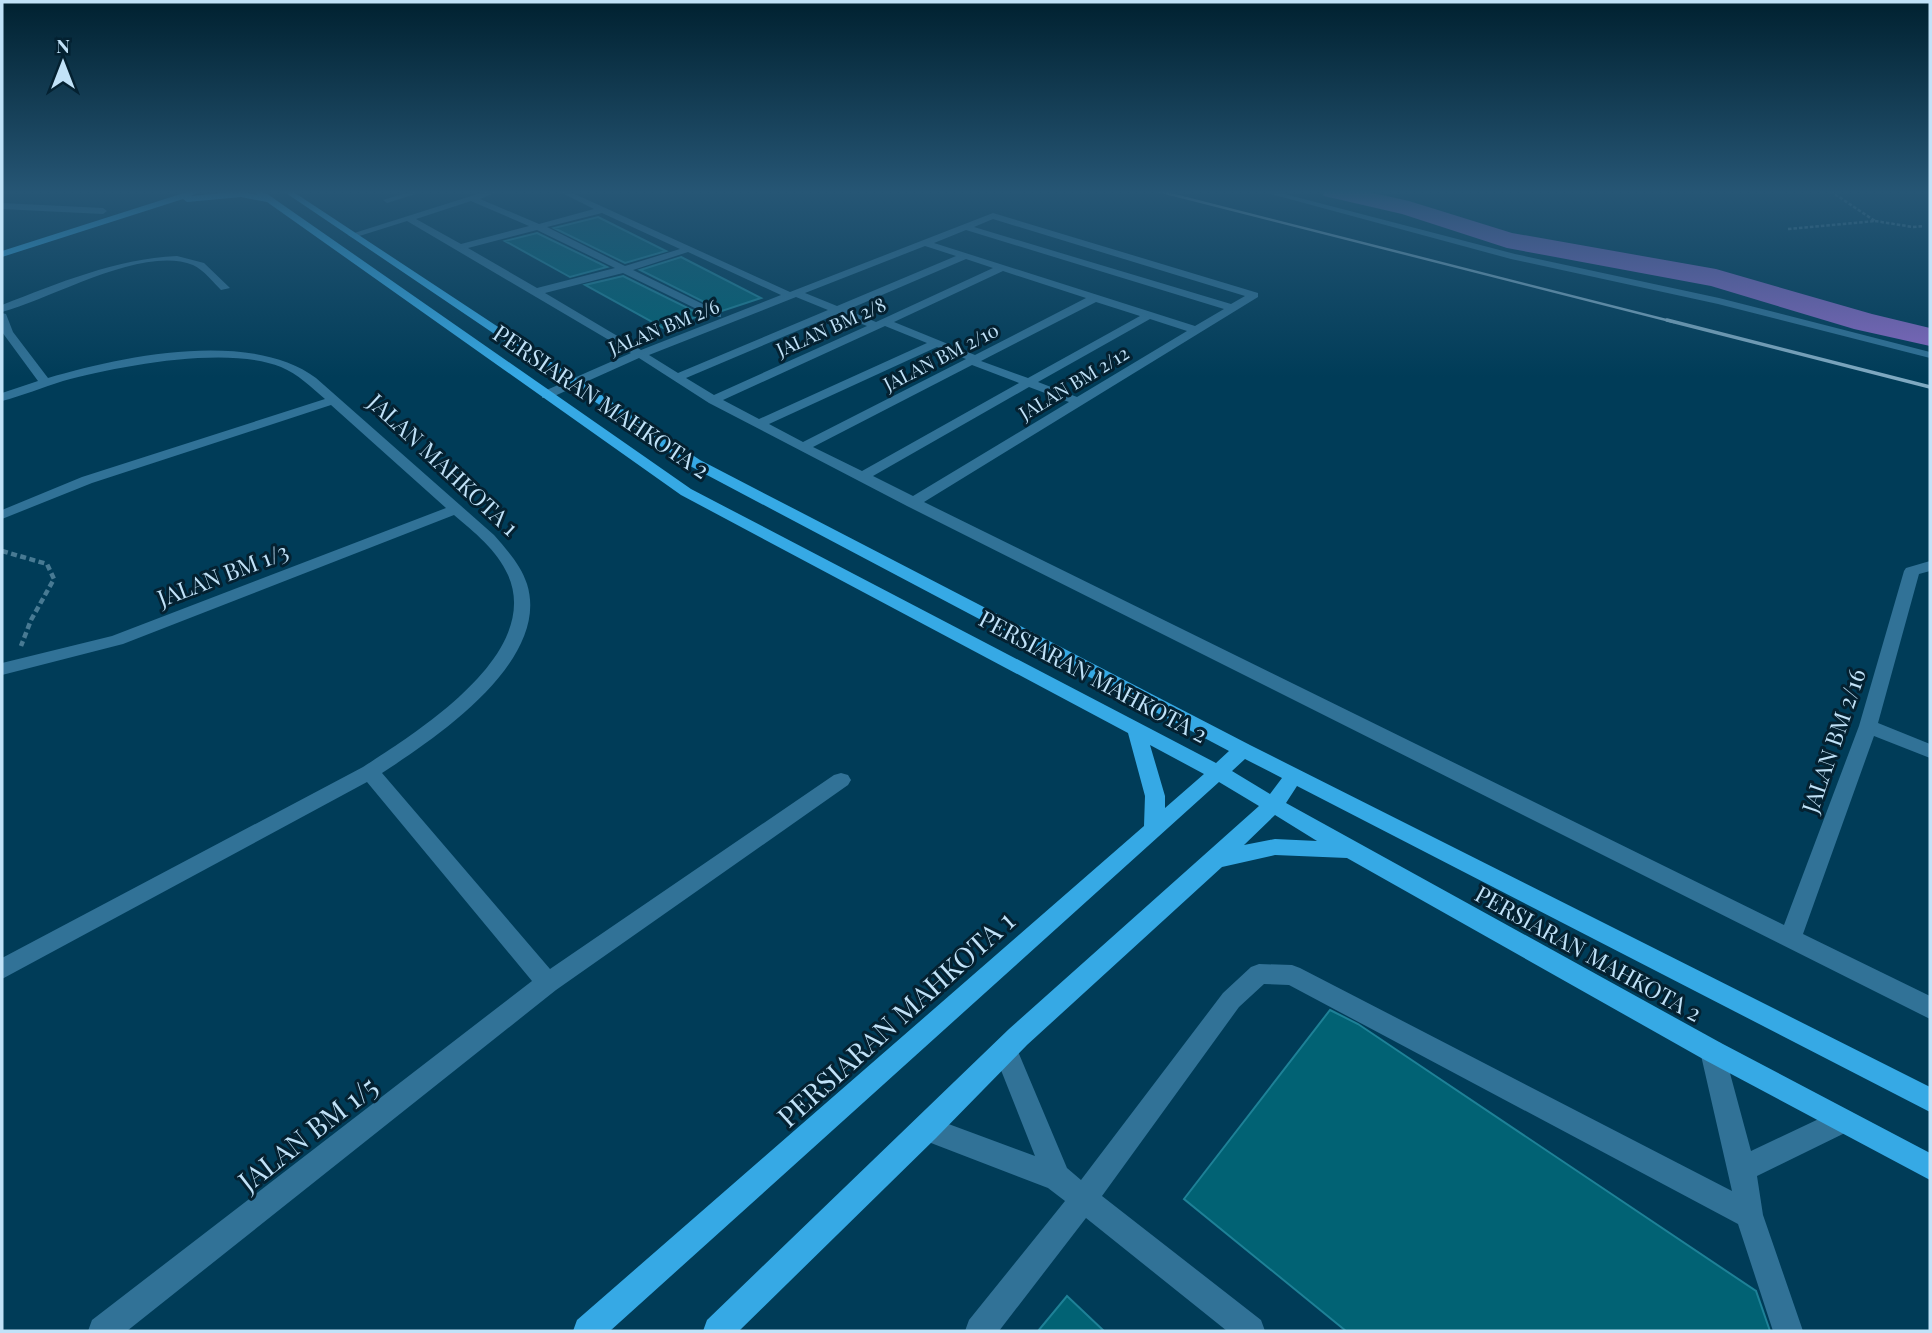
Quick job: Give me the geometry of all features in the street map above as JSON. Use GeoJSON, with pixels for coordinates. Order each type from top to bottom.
{"type":"FeatureCollection","features":[{"type":"Feature","properties":{"kind":"main road","name":"PERSIARAN MAHKOTA 2"},"geometry":{"type":"LineString","coordinates":[[346,253],[686,492],[1219,773],[1350,850],[1712,1051],[1930,1167]]}},
{"type":"Feature","properties":{"kind":"main road","name":"PERSIARAN MAHKOTA 2"},"geometry":{"type":"LineString","coordinates":[[379,253],[695,463],[1243,750],[1930,1100]]}},
{"type":"Feature","properties":{"kind":"main road"},"geometry":{"type":"LineString","coordinates":[[1136,728],[1155,796],[1154,831]]}},
{"type":"Feature","properties":{"kind":"main road","name":"PERSIARAN MAHKOTA 1"},"geometry":{"type":"LineString","coordinates":[[588,1331],[1243,750]]}},
{"type":"Feature","properties":{"kind":"main road"},"geometry":{"type":"LineString","coordinates":[[718,1331],[927,1129],[1005,1049],[1216,860],[1272,806],[1295,775]]}},
{"type":"Feature","properties":{"kind":"main road"},"geometry":{"type":"LineString","coordinates":[[1216,860],[1275,847],[1350,850]]}},
{"type":"Feature","properties":{"kind":"street"},"geometry":{"type":"LineString","coordinates":[[470,253],[713,400],[758,424],[1930,1008]]}},
{"type":"Feature","properties":{"kind":"street"},"geometry":{"type":"LineString","coordinates":[[593,253],[717,315]]}},
{"type":"Feature","properties":{"kind":"street"},"geometry":{"type":"LineString","coordinates":[[536,292],[673,253]]}},
{"type":"Feature","properties":{"kind":"street"},"geometry":{"type":"LineString","coordinates":[[701,253],[789,293],[936,342],[1028,383],[1079,402]]}},
{"type":"Feature","properties":{"kind":"street","name":"JALAN BM 2/6"},"geometry":{"type":"LineString","coordinates":[[546,395],[576,383],[634,352],[897,253]]}},
{"type":"Feature","properties":{"kind":"street"},"geometry":{"type":"LineString","coordinates":[[956,253],[1198,331]]}},
{"type":"Feature","properties":{"kind":"street"},"geometry":{"type":"LineString","coordinates":[[1048,253],[1233,308]]}},
{"type":"Feature","properties":{"kind":"street"},"geometry":{"type":"LineString","coordinates":[[1073,271],[1109,253]]}},
{"type":"Feature","properties":{"kind":"street","name":"JALAN BM 2/12"},"geometry":{"type":"LineString","coordinates":[[912,503],[1254,295],[1115,253]]}},
{"type":"Feature","properties":{"kind":"street"},"geometry":{"type":"LineString","coordinates":[[1500,253],[1707,299],[1930,355]]}},
{"type":"Feature","properties":{"kind":"street"},"geometry":{"type":"LineString","coordinates":[[676,378],[965,256]]}},
{"type":"Feature","properties":{"kind":"street"},"geometry":{"type":"LineString","coordinates":[[2,309],[114,269],[148,261],[178,260],[197,264],[225,288]]}},
{"type":"Feature","properties":{"kind":"street","name":"JALAN BM 2/8"},"geometry":{"type":"LineString","coordinates":[[713,400],[1002,268]]}},
{"type":"Feature","properties":{"kind":"street"},"geometry":{"type":"LineString","coordinates":[[1049,283],[1061,277]]}},
{"type":"Feature","properties":{"kind":"street"},"geometry":{"type":"LineString","coordinates":[[634,352],[717,315],[789,293]]}},
{"type":"Feature","properties":{"kind":"street","name":"JALAN BM 2/10"},"geometry":{"type":"LineString","coordinates":[[803,447],[1096,298]]}},
{"type":"Feature","properties":{"kind":"street"},"geometry":{"type":"LineString","coordinates":[[861,477],[1149,315]]}},
{"type":"Feature","properties":{"kind":"street"},"geometry":{"type":"LineString","coordinates":[[2,316],[8,332],[45,382]]}},
{"type":"Feature","properties":{"kind":"street"},"geometry":{"type":"LineString","coordinates":[[758,424],[936,342]]}},
{"type":"Feature","properties":{"kind":"street","name":"JALAN MAHKOTA 1"},"geometry":{"type":"LineString","coordinates":[[2,397],[45,382],[123,364],[238,356],[270,360],[293,368],[489,538],[512,565],[521,591],[521,616],[491,676],[452,715],[370,772],[2,969]]}},
{"type":"Feature","properties":{"kind":"street"},"geometry":{"type":"LineString","coordinates":[[2,515],[87,480],[333,400]]}},
{"type":"Feature","properties":{"kind":"street","name":"JALAN BM 1/3"},"geometry":{"type":"LineString","coordinates":[[8,668],[117,640],[456,509]]}},
{"type":"Feature","properties":{"kind":"street","name":"JALAN BM 2/16"},"geometry":{"type":"LineString","coordinates":[[1790,939],[1868,726],[1912,571],[1929,566]]}},
{"type":"Feature","properties":{"kind":"street"},"geometry":{"type":"LineString","coordinates":[[1868,726],[1930,751]]}},
{"type":"Feature","properties":{"kind":"street"},"geometry":{"type":"LineString","coordinates":[[370,772],[548,983]]}},
{"type":"Feature","properties":{"kind":"street","name":"JALAN BM 1/5"},"geometry":{"type":"LineString","coordinates":[[103,1331],[548,983],[841,780]]}},
{"type":"Feature","properties":{"kind":"street"},"geometry":{"type":"LineString","coordinates":[[980,1331],[1083,1199],[1231,1000],[1259,974],[1292,975],[1749,1215]]}},
{"type":"Feature","properties":{"kind":"street"},"geometry":{"type":"LineString","coordinates":[[1005,1049],[1057,1178]]}},
{"type":"Feature","properties":{"kind":"street"},"geometry":{"type":"LineString","coordinates":[[1712,1051],[1742,1168],[1749,1215],[1788,1331]]}},
{"type":"Feature","properties":{"kind":"street"},"geometry":{"type":"LineString","coordinates":[[1742,1168],[1842,1121]]}},
{"type":"Feature","properties":{"kind":"street"},"geometry":{"type":"LineString","coordinates":[[927,1129],[1057,1178],[1250,1331]]}},
{"type":"Feature","properties":{"kind":"path"},"geometry":{"type":"LineString","coordinates":[[2,551],[47,564],[54,579],[30,620],[8,668]]}},
{"type":"Feature","properties":{"kind":"building"},"geometry":{"type":"Polygon","coordinates":[[[527,253],[579,253],[607,267],[570,277],[527,253]]]}},
{"type":"Feature","properties":{"kind":"building"},"geometry":{"type":"Polygon","coordinates":[[[605,253],[658,253],[625,263],[605,253]]]}},
{"type":"Feature","properties":{"kind":"building"},"geometry":{"type":"Polygon","coordinates":[[[681,257],[761,298],[722,311],[640,270],[681,257]]]}},
{"type":"Feature","properties":{"kind":"building"},"geometry":{"type":"Polygon","coordinates":[[[623,276],[702,315],[663,328],[585,285],[623,276]]]}},
{"type":"Feature","properties":{"kind":"building"},"geometry":{"type":"Polygon","coordinates":[[[1330,1010],[1358,1024],[1756,1291],[1770,1331],[1346,1331],[1184,1199],[1330,1010]]]}},
{"type":"Feature","properties":{"kind":"building"},"geometry":{"type":"Polygon","coordinates":[[[1067,1296],[1104,1331],[1038,1331],[1067,1296]]]}},
{"type":"Feature","properties":{"kind":"waterway"},"geometry":{"type":"LineString","coordinates":[[1580,253],[1716,278],[1865,322],[1930,337]]}},
{"type":"Feature","properties":{"kind":"railway"},"geometry":{"type":"LineString","coordinates":[[1403,253],[1674,322]]}},
{"type":"Feature","properties":{"kind":"railway"},"geometry":{"type":"LineString","coordinates":[[1667,320],[1930,387]]}}]}
